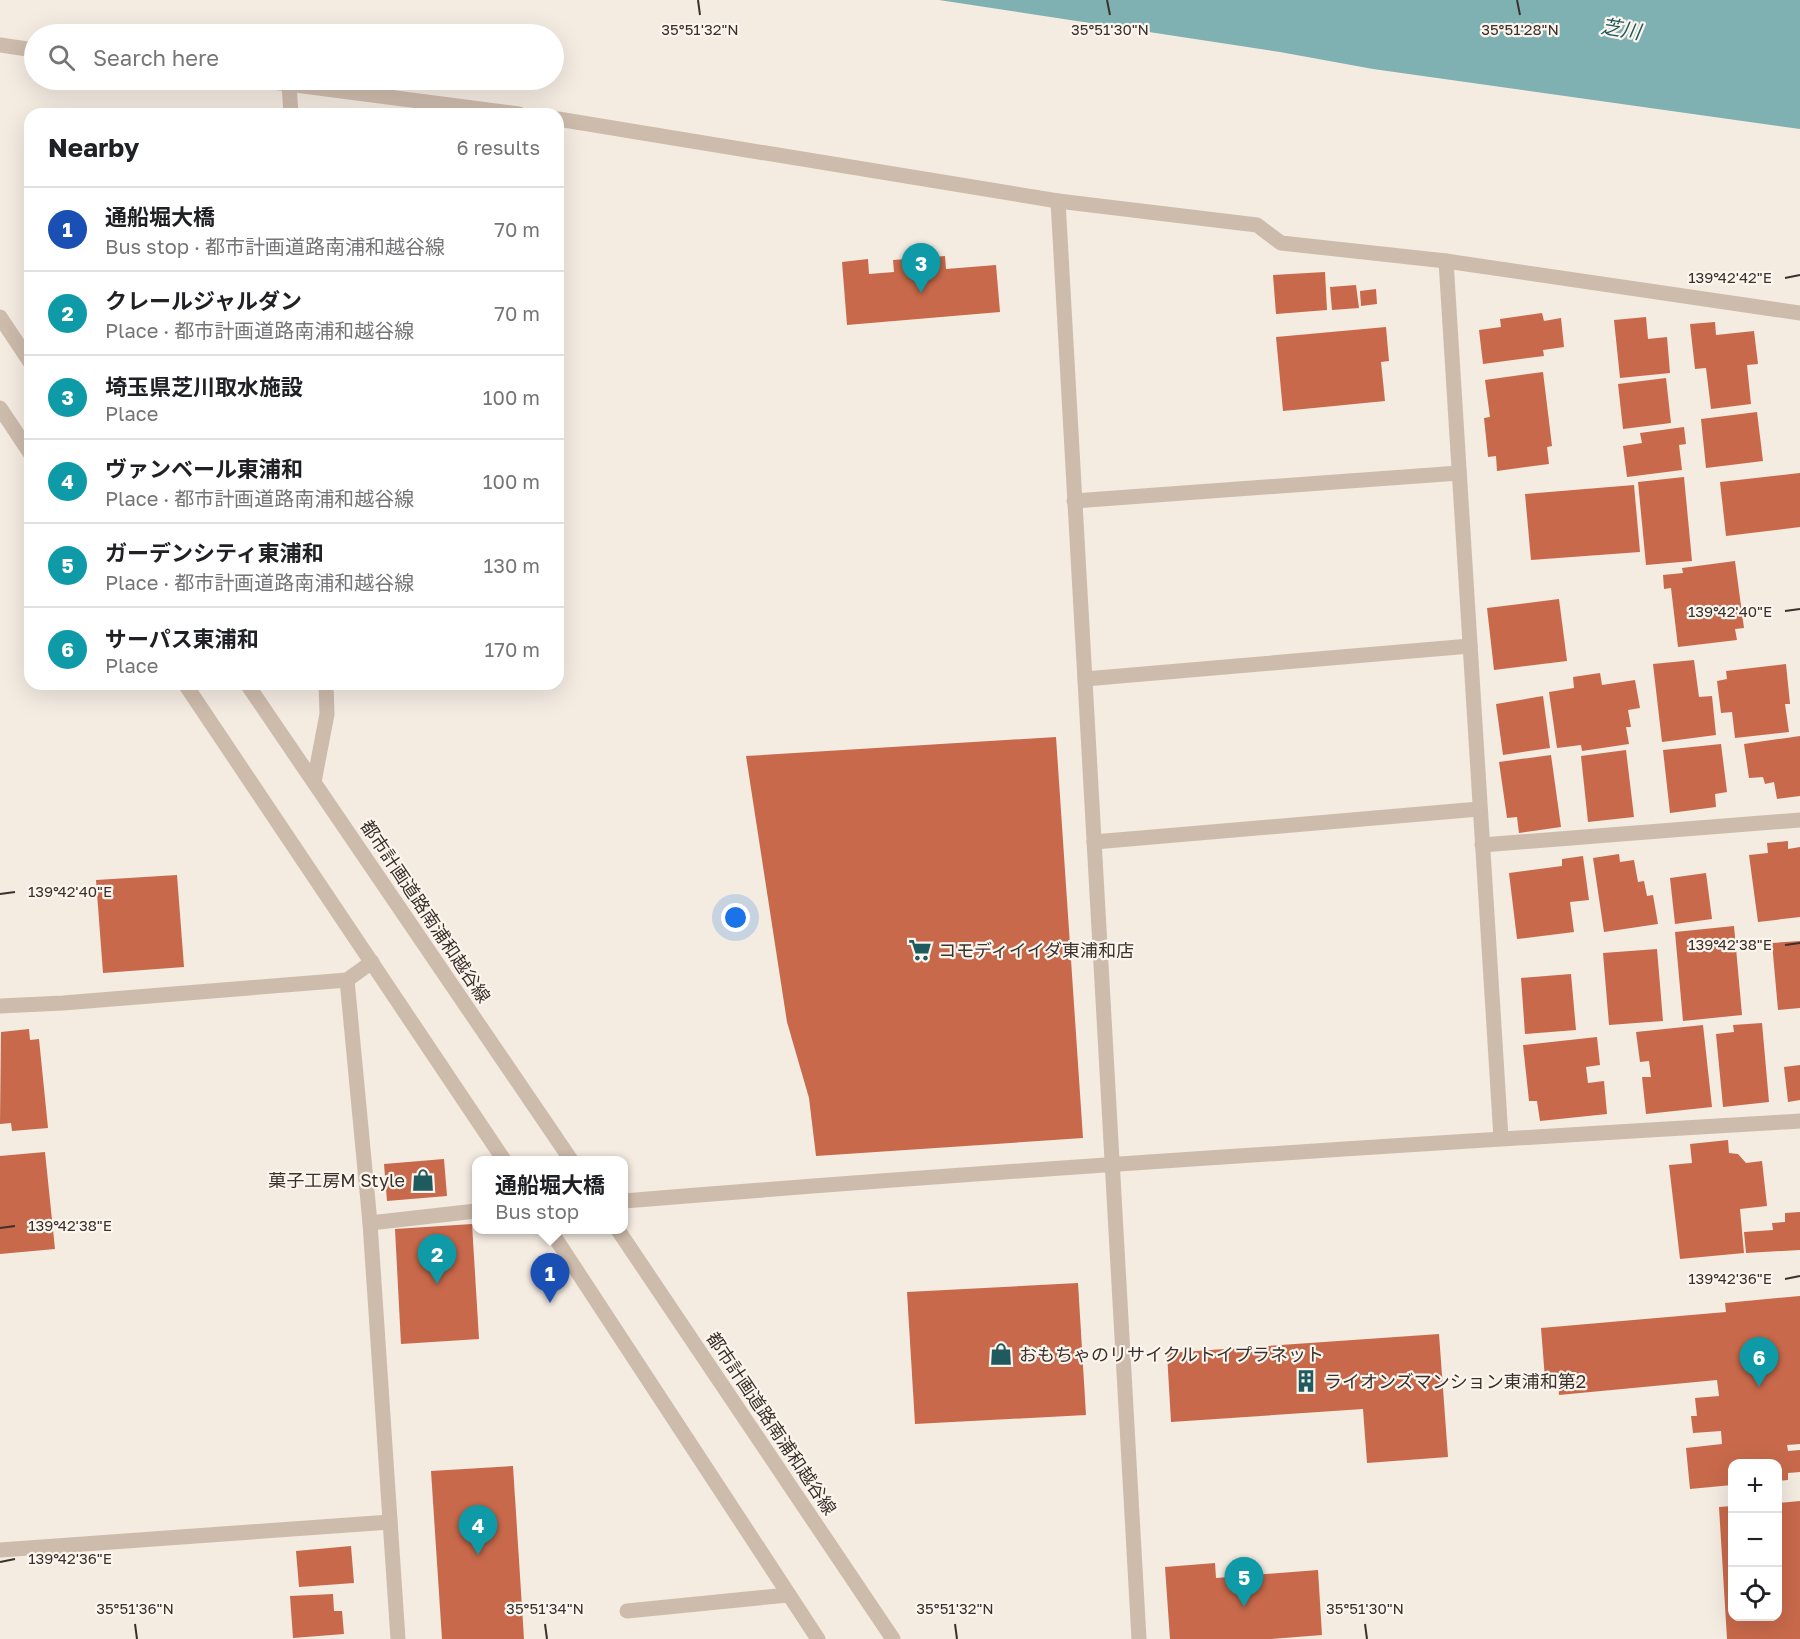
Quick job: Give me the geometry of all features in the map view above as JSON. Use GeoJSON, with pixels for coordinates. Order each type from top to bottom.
{"type":"FeatureCollection","features":[{"type":"Feature","properties":{"kind":"street"},"geometry":{"type":"LineString","coordinates":[[0,45],[24,49]]}},
{"type":"Feature","properties":{"kind":"street"},"geometry":{"type":"LineString","coordinates":[[289,90],[291,108]]}},
{"type":"Feature","properties":{"kind":"street"},"geometry":{"type":"LineString","coordinates":[[335,90],[473,108]]}},
{"type":"Feature","properties":{"kind":"street"},"geometry":{"type":"LineString","coordinates":[[564,120],[1058,201],[1257,225],[1281,243],[1446,261],[1800,313]]}},
{"type":"Feature","properties":{"kind":"street"},"geometry":{"type":"LineString","coordinates":[[1058,201],[1139,1639]]}},
{"type":"Feature","properties":{"kind":"street"},"geometry":{"type":"LineString","coordinates":[[1446,261],[1501,1138]]}},
{"type":"Feature","properties":{"kind":"street"},"geometry":{"type":"LineString","coordinates":[[0,317],[24,353]]}},
{"type":"Feature","properties":{"kind":"street"},"geometry":{"type":"LineString","coordinates":[[0,408],[24,444]]}},
{"type":"Feature","properties":{"kind":"street"},"geometry":{"type":"LineString","coordinates":[[1074,501],[1459,473]]}},
{"type":"Feature","properties":{"kind":"street"},"geometry":{"type":"LineString","coordinates":[[1085,679],[1470,646]]}},
{"type":"Feature","properties":{"kind":"street"},"geometry":{"type":"LineString","coordinates":[[189,690],[501,1156]]}},
{"type":"Feature","properties":{"kind":"street","name":"都市計画道路南浦和越谷線"},"geometry":{"type":"LineString","coordinates":[[251,690],[569,1156]]}},
{"type":"Feature","properties":{"kind":"street"},"geometry":{"type":"LineString","coordinates":[[314,782],[327,714],[326,690]]}},
{"type":"Feature","properties":{"kind":"street"},"geometry":{"type":"LineString","coordinates":[[1094,842],[1479,810]]}},
{"type":"Feature","properties":{"kind":"street"},"geometry":{"type":"LineString","coordinates":[[1482,845],[1800,820]]}},
{"type":"Feature","properties":{"kind":"street"},"geometry":{"type":"LineString","coordinates":[[0,1006],[347,980],[372,962]]}},
{"type":"Feature","properties":{"kind":"street"},"geometry":{"type":"LineString","coordinates":[[347,980],[370,1223],[398,1639]]}},
{"type":"Feature","properties":{"kind":"street"},"geometry":{"type":"LineString","coordinates":[[628,1201],[1113,1164],[1800,1121]]}},
{"type":"Feature","properties":{"kind":"street"},"geometry":{"type":"LineString","coordinates":[[370,1223],[472,1212]]}},
{"type":"Feature","properties":{"kind":"street"},"geometry":{"type":"LineString","coordinates":[[552,1234],[818,1639]]}},
{"type":"Feature","properties":{"kind":"street","name":"都市計画道路南浦和越谷線"},"geometry":{"type":"LineString","coordinates":[[621,1234],[893,1639]]}},
{"type":"Feature","properties":{"kind":"street"},"geometry":{"type":"LineString","coordinates":[[0,1550],[390,1522]]}},
{"type":"Feature","properties":{"kind":"street"},"geometry":{"type":"LineString","coordinates":[[627,1611],[788,1595]]}},
{"type":"Feature","properties":{"kind":"water","name":"芝川"},"geometry":{"type":"Polygon","coordinates":[[[939,0],[1800,0],[1800,129],[1373,69],[1280,52],[939,0]]]}},
{"type":"Feature","properties":{"kind":"building"},"geometry":{"type":"Polygon","coordinates":[[[945,256],[946,269],[996,265],[1000,312],[847,325],[842,262],[868,259],[869,274],[894,272],[893,260],[945,256]]]}},
{"type":"Feature","properties":{"kind":"building"},"geometry":{"type":"Polygon","coordinates":[[[1325,272],[1327,310],[1276,314],[1273,275],[1325,272]]]}},
{"type":"Feature","properties":{"kind":"building"},"geometry":{"type":"Polygon","coordinates":[[[1356,285],[1359,308],[1332,310],[1330,287],[1356,285]]]}},
{"type":"Feature","properties":{"kind":"building"},"geometry":{"type":"Polygon","coordinates":[[[1376,289],[1377,304],[1361,306],[1360,291],[1376,289]]]}},
{"type":"Feature","properties":{"kind":"building"},"geometry":{"type":"Polygon","coordinates":[[[1542,313],[1544,321],[1561,318],[1564,347],[1543,350],[1544,356],[1483,364],[1479,330],[1501,327],[1500,319],[1542,313]]]}},
{"type":"Feature","properties":{"kind":"building"},"geometry":{"type":"Polygon","coordinates":[[[1646,317],[1648,339],[1667,337],[1670,373],[1620,378],[1614,320],[1646,317]]]}},
{"type":"Feature","properties":{"kind":"building"},"geometry":{"type":"Polygon","coordinates":[[[1715,322],[1716,335],[1754,331],[1758,364],[1747,365],[1751,404],[1711,409],[1706,368],[1695,369],[1690,324],[1715,322]]]}},
{"type":"Feature","properties":{"kind":"building"},"geometry":{"type":"Polygon","coordinates":[[[1386,327],[1389,361],[1381,362],[1385,401],[1283,411],[1276,337],[1386,327]]]}},
{"type":"Feature","properties":{"kind":"building"},"geometry":{"type":"Polygon","coordinates":[[[1543,372],[1552,446],[1547,447],[1549,464],[1497,471],[1496,456],[1488,457],[1484,418],[1490,417],[1485,380],[1543,372]]]}},
{"type":"Feature","properties":{"kind":"building"},"geometry":{"type":"Polygon","coordinates":[[[1666,378],[1671,423],[1623,429],[1618,384],[1666,378]]]}},
{"type":"Feature","properties":{"kind":"building"},"geometry":{"type":"Polygon","coordinates":[[[1757,412],[1763,461],[1706,468],[1701,419],[1757,412]]]}},
{"type":"Feature","properties":{"kind":"building"},"geometry":{"type":"Polygon","coordinates":[[[1684,427],[1686,444],[1679,445],[1682,470],[1627,477],[1623,446],[1642,443],[1640,433],[1684,427]]]}},
{"type":"Feature","properties":{"kind":"building"},"geometry":{"type":"Polygon","coordinates":[[[1800,473],[1800,527],[1726,536],[1720,482],[1800,473]]]}},
{"type":"Feature","properties":{"kind":"building"},"geometry":{"type":"Polygon","coordinates":[[[1684,477],[1692,561],[1646,565],[1638,482],[1684,477]]]}},
{"type":"Feature","properties":{"kind":"building"},"geometry":{"type":"Polygon","coordinates":[[[1634,485],[1640,552],[1531,560],[1525,494],[1634,485]]]}},
{"type":"Feature","properties":{"kind":"building"},"geometry":{"type":"Polygon","coordinates":[[[1735,561],[1744,628],[1735,629],[1737,640],[1678,647],[1671,588],[1664,589],[1663,575],[1683,573],[1682,568],[1735,561]]]}},
{"type":"Feature","properties":{"kind":"building"},"geometry":{"type":"Polygon","coordinates":[[[1559,599],[1567,661],[1494,670],[1487,608],[1559,599]]]}},
{"type":"Feature","properties":{"kind":"building"},"geometry":{"type":"Polygon","coordinates":[[[1694,660],[1699,697],[1712,696],[1716,735],[1662,742],[1653,664],[1694,660]]]}},
{"type":"Feature","properties":{"kind":"building"},"geometry":{"type":"Polygon","coordinates":[[[1786,664],[1790,704],[1785,704],[1789,732],[1735,738],[1732,712],[1721,713],[1717,681],[1727,679],[1726,671],[1786,664]]]}},
{"type":"Feature","properties":{"kind":"building"},"geometry":{"type":"Polygon","coordinates":[[[1600,673],[1602,685],[1635,680],[1640,708],[1628,710],[1631,727],[1626,727],[1629,744],[1582,751],[1581,745],[1557,748],[1549,692],[1574,688],[1573,677],[1600,673]]]}},
{"type":"Feature","properties":{"kind":"building"},"geometry":{"type":"Polygon","coordinates":[[[1543,696],[1550,748],[1503,755],[1496,704],[1543,696]]]}},
{"type":"Feature","properties":{"kind":"building"},"geometry":{"type":"Polygon","coordinates":[[[1800,736],[1800,796],[1777,799],[1774,782],[1765,784],[1763,777],[1749,778],[1744,744],[1800,736]]]}},
{"type":"Feature","properties":{"kind":"building"},"geometry":{"type":"Polygon","coordinates":[[[1056,737],[1083,1138],[816,1156],[809,1098],[787,1022],[746,756],[1056,737]]]}},
{"type":"Feature","properties":{"kind":"building"},"geometry":{"type":"Polygon","coordinates":[[[1721,744],[1727,792],[1715,794],[1716,807],[1670,813],[1663,750],[1721,744]]]}},
{"type":"Feature","properties":{"kind":"building"},"geometry":{"type":"Polygon","coordinates":[[[1626,750],[1634,817],[1588,822],[1581,756],[1626,750]]]}},
{"type":"Feature","properties":{"kind":"building"},"geometry":{"type":"Polygon","coordinates":[[[1551,755],[1561,827],[1519,833],[1517,817],[1507,818],[1499,762],[1551,755]]]}},
{"type":"Feature","properties":{"kind":"building"},"geometry":{"type":"Polygon","coordinates":[[[1788,841],[1788,849],[1800,847],[1800,917],[1758,922],[1749,855],[1768,853],[1767,843],[1788,841]]]}},
{"type":"Feature","properties":{"kind":"building"},"geometry":{"type":"Polygon","coordinates":[[[1619,854],[1620,862],[1634,860],[1638,882],[1644,881],[1647,896],[1653,895],[1658,924],[1604,932],[1593,858],[1619,854]]]}},
{"type":"Feature","properties":{"kind":"building"},"geometry":{"type":"Polygon","coordinates":[[[1583,856],[1589,900],[1570,902],[1574,932],[1517,939],[1509,873],[1562,866],[1562,859],[1583,856]]]}},
{"type":"Feature","properties":{"kind":"building"},"geometry":{"type":"Polygon","coordinates":[[[1706,873],[1712,919],[1675,924],[1670,878],[1706,873]]]}},
{"type":"Feature","properties":{"kind":"building"},"geometry":{"type":"Polygon","coordinates":[[[177,875],[184,967],[103,973],[96,880],[177,875]]]}},
{"type":"Feature","properties":{"kind":"building"},"geometry":{"type":"Polygon","coordinates":[[[1734,926],[1742,1015],[1683,1021],[1675,932],[1734,926]]]}},
{"type":"Feature","properties":{"kind":"building"},"geometry":{"type":"Polygon","coordinates":[[[1800,941],[1800,1008],[1778,1010],[1772,943],[1800,941]]]}},
{"type":"Feature","properties":{"kind":"building"},"geometry":{"type":"Polygon","coordinates":[[[1657,949],[1663,1021],[1609,1025],[1603,953],[1657,949]]]}},
{"type":"Feature","properties":{"kind":"building"},"geometry":{"type":"Polygon","coordinates":[[[1571,974],[1576,1030],[1525,1034],[1521,978],[1571,974]]]}},
{"type":"Feature","properties":{"kind":"building"},"geometry":{"type":"Polygon","coordinates":[[[1762,1023],[1769,1102],[1723,1107],[1716,1034],[1734,1032],[1733,1025],[1762,1023]]]}},
{"type":"Feature","properties":{"kind":"building"},"geometry":{"type":"Polygon","coordinates":[[[1703,1025],[1712,1107],[1646,1114],[1642,1077],[1651,1077],[1649,1061],[1640,1062],[1636,1032],[1703,1025]]]}},
{"type":"Feature","properties":{"kind":"building"},"geometry":{"type":"Polygon","coordinates":[[[29,1029],[30,1040],[39,1039],[48,1128],[12,1131],[11,1123],[0,1124],[1,1032],[29,1029]]]}},
{"type":"Feature","properties":{"kind":"building"},"geometry":{"type":"Polygon","coordinates":[[[1597,1037],[1600,1065],[1586,1067],[1588,1083],[1604,1081],[1607,1114],[1540,1121],[1537,1101],[1529,1101],[1523,1045],[1597,1037]]]}},
{"type":"Feature","properties":{"kind":"building"},"geometry":{"type":"Polygon","coordinates":[[[1800,1065],[1800,1100],[1788,1102],[1784,1067],[1800,1065]]]}},
{"type":"Feature","properties":{"kind":"building"},"geometry":{"type":"Polygon","coordinates":[[[1728,1140],[1729,1153],[1738,1154],[1746,1163],[1762,1161],[1767,1206],[1740,1209],[1744,1253],[1680,1259],[1669,1165],[1692,1163],[1690,1144],[1728,1140]]]}},
{"type":"Feature","properties":{"kind":"building"},"geometry":{"type":"Polygon","coordinates":[[[45,1152],[55,1249],[0,1254],[0,1156],[45,1152]]]}},
{"type":"Feature","properties":{"kind":"building"},"geometry":{"type":"Polygon","coordinates":[[[444,1159],[447,1196],[387,1201],[384,1164],[444,1159]]]}},
{"type":"Feature","properties":{"kind":"building"},"geometry":{"type":"Polygon","coordinates":[[[1800,1212],[1800,1250],[1746,1253],[1744,1232],[1773,1230],[1772,1223],[1785,1222],[1785,1213],[1800,1212]]]}},
{"type":"Feature","properties":{"kind":"building"},"geometry":{"type":"Polygon","coordinates":[[[472,1224],[479,1339],[401,1344],[395,1229],[472,1224]]]}},
{"type":"Feature","properties":{"kind":"building"},"geometry":{"type":"Polygon","coordinates":[[[1078,1283],[1086,1415],[915,1424],[907,1292],[1078,1283]]]}},
{"type":"Feature","properties":{"kind":"building"},"geometry":{"type":"Polygon","coordinates":[[[1800,1296],[1800,1444],[1787,1445],[1788,1451],[1800,1450],[1800,1472],[1788,1473],[1788,1480],[1782,1481],[1782,1459],[1728,1459],[1728,1485],[1690,1489],[1686,1448],[1722,1444],[1721,1431],[1693,1433],[1691,1416],[1697,1416],[1695,1398],[1719,1396],[1717,1380],[1559,1395],[1558,1377],[1545,1379],[1541,1328],[1726,1312],[1725,1303],[1800,1296]]]}},
{"type":"Feature","properties":{"kind":"building","name":"ライオンズマンション東浦和第2"},"geometry":{"type":"Polygon","coordinates":[[[1439,1334],[1448,1457],[1367,1463],[1363,1409],[1171,1422],[1167,1353],[1439,1334]]]}},
{"type":"Feature","properties":{"kind":"building"},"geometry":{"type":"Polygon","coordinates":[[[513,1466],[524,1639],[442,1639],[431,1471],[513,1466]]]}},
{"type":"Feature","properties":{"kind":"building"},"geometry":{"type":"Polygon","coordinates":[[[1800,1501],[1800,1639],[1727,1639],[1719,1507],[1728,1506],[1728,1621],[1782,1621],[1782,1503],[1800,1501]]]}},
{"type":"Feature","properties":{"kind":"building"},"geometry":{"type":"Polygon","coordinates":[[[351,1546],[354,1583],[299,1587],[296,1551],[351,1546]]]}},
{"type":"Feature","properties":{"kind":"building"},"geometry":{"type":"Polygon","coordinates":[[[1215,1563],[1216,1578],[1318,1570],[1322,1635],[1271,1639],[1170,1639],[1165,1567],[1215,1563]]]}},
{"type":"Feature","properties":{"kind":"building"},"geometry":{"type":"Polygon","coordinates":[[[333,1594],[334,1611],[342,1611],[344,1634],[293,1638],[290,1596],[333,1594]]]}},
{"type":"Feature","properties":{"kind":"place","name":"埼玉県芝川取水施設"},"geometry":{"type":"Point","coordinates":[921,293]}},
{"type":"Feature","properties":{"kind":"place","name":"コモディイイダ東浦和店"},"geometry":{"type":"Point","coordinates":[920,950]}},
{"type":"Feature","properties":{"kind":"place","name":"菓子工房M Style"},"geometry":{"type":"Point","coordinates":[423,1180]}},
{"type":"Feature","properties":{"kind":"place","name":"クレールジャルダン"},"geometry":{"type":"Point","coordinates":[437,1284]}},
{"type":"Feature","properties":{"kind":"place","name":"通船堀大橋"},"geometry":{"type":"Point","coordinates":[550,1303]}},
{"type":"Feature","properties":{"kind":"place","name":"おもちゃのリサイクルトイプラネット"},"geometry":{"type":"Point","coordinates":[1001,1354]}},
{"type":"Feature","properties":{"kind":"place","name":"ライオンズマンション東浦和第2"},"geometry":{"type":"Point","coordinates":[1306,1381]}},
{"type":"Feature","properties":{"kind":"place","name":"サーパス東浦和"},"geometry":{"type":"Point","coordinates":[1759,1387]}},
{"type":"Feature","properties":{"kind":"place","name":"ヴァンベール東浦和"},"geometry":{"type":"Point","coordinates":[478,1555]}},
{"type":"Feature","properties":{"kind":"place","name":"ガーデンシティ東浦和"},"geometry":{"type":"Point","coordinates":[1244,1607]}}]}
